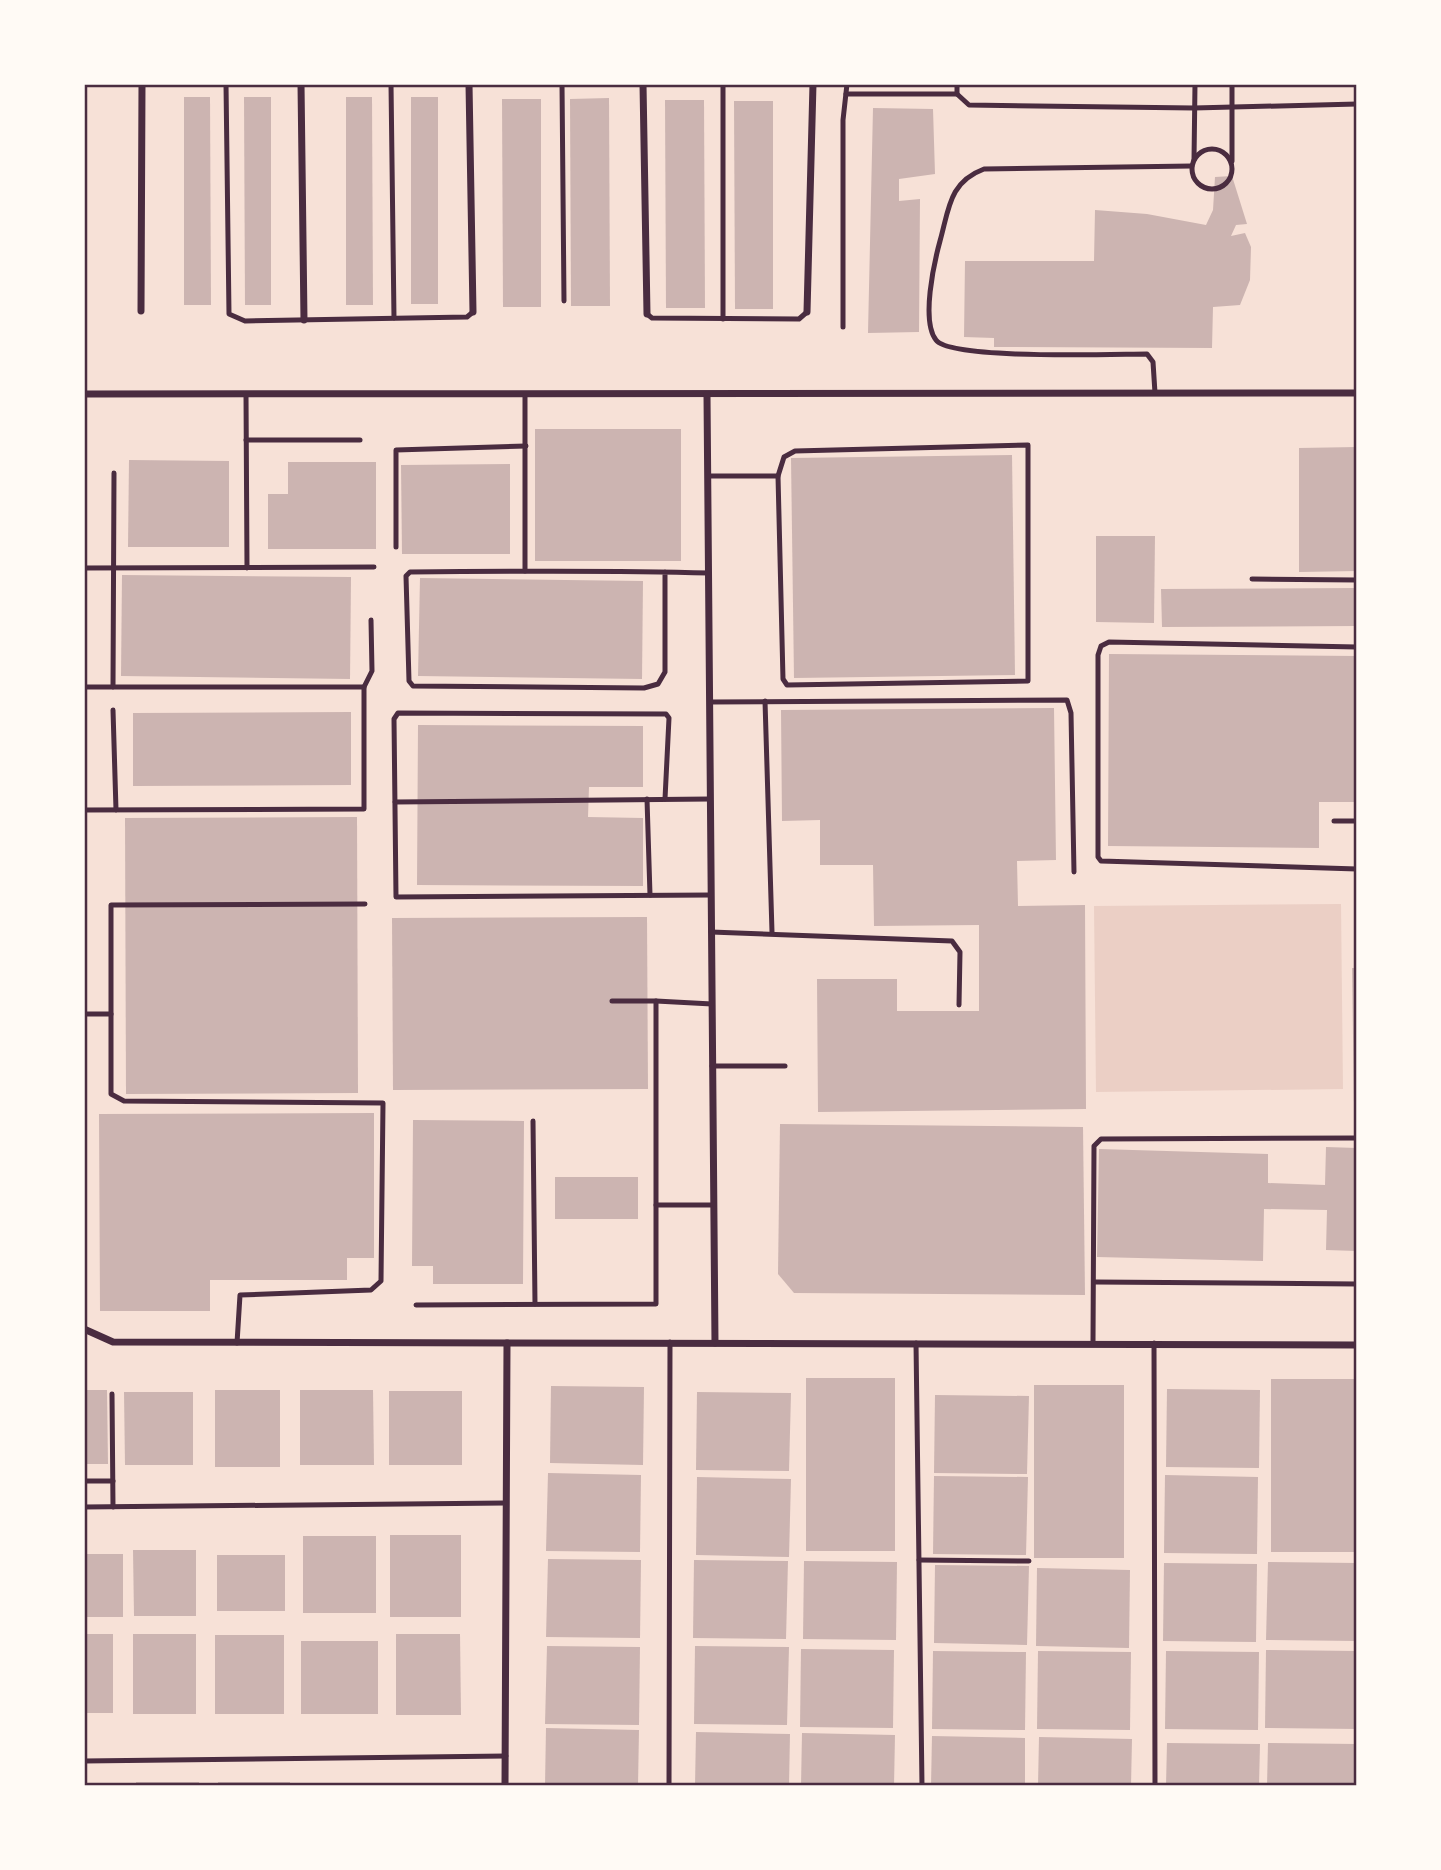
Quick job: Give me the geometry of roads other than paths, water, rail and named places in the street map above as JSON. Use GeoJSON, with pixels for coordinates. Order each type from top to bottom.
{"type":"FeatureCollection","features":[{"type":"Feature","properties":{"kind":"street"},"geometry":{"type":"LineString","coordinates":[[141,311],[142,84]]}},
{"type":"Feature","properties":{"kind":"street"},"geometry":{"type":"LineString","coordinates":[[302,84],[304,320]]}},
{"type":"Feature","properties":{"kind":"street"},"geometry":{"type":"LineString","coordinates":[[469,84],[472,312]]}},
{"type":"Feature","properties":{"kind":"street"},"geometry":{"type":"LineString","coordinates":[[643,84],[647,314]]}},
{"type":"Feature","properties":{"kind":"street"},"geometry":{"type":"LineString","coordinates":[[807,312],[813,84]]}},
{"type":"Feature","properties":{"kind":"street"},"geometry":{"type":"LineString","coordinates":[[84,394],[1357,393]]}},
{"type":"Feature","properties":{"kind":"street"},"geometry":{"type":"LineString","coordinates":[[707,395],[715,1343]]}},
{"type":"Feature","properties":{"kind":"street"},"geometry":{"type":"LineString","coordinates":[[84,1329],[113,1342],[1357,1345]]}},
{"type":"Feature","properties":{"kind":"street"},"geometry":{"type":"LineString","coordinates":[[505,1786],[507,1343]]}},
{"type":"Feature","properties":{"kind":"lane"},"geometry":{"type":"LineString","coordinates":[[226,84],[229,314],[245,321],[467,317],[472,312]]}},
{"type":"Feature","properties":{"kind":"lane"},"geometry":{"type":"LineString","coordinates":[[391,84],[394,318]]}},
{"type":"Feature","properties":{"kind":"lane"},"geometry":{"type":"LineString","coordinates":[[562,84],[564,301]]}},
{"type":"Feature","properties":{"kind":"lane"},"geometry":{"type":"LineString","coordinates":[[723,84],[723,319]]}},
{"type":"Feature","properties":{"kind":"lane"},"geometry":{"type":"LineString","coordinates":[[843,327],[846,84]]}},
{"type":"Feature","properties":{"kind":"lane"},"geometry":{"type":"LineString","coordinates":[[957,84],[957,94]]}},
{"type":"Feature","properties":{"kind":"lane"},"geometry":{"type":"LineString","coordinates":[[1195,84],[1193,163],[1199,185],[1211,190],[1224,185],[1231,166],[1232,84]]}},
{"type":"Feature","properties":{"kind":"lane"},"geometry":{"type":"LineString","coordinates":[[846,94],[957,94],[969,105],[1194,108],[1357,104]]}},
{"type":"Feature","properties":{"kind":"lane"},"geometry":{"type":"LineString","coordinates":[[1154,393],[1153,362],[1147,354],[988,354],[944,346],[936,340],[932,330],[929,301],[937,254],[954,191],[967,175],[984,169],[1193,163],[1203,151],[1215,149],[1226,155],[1231,166]]}},
{"type":"Feature","properties":{"kind":"lane"},"geometry":{"type":"LineString","coordinates":[[647,314],[652,318],[799,319],[807,312]]}},
{"type":"Feature","properties":{"kind":"lane"},"geometry":{"type":"LineString","coordinates":[[246,394],[247,568]]}},
{"type":"Feature","properties":{"kind":"lane"},"geometry":{"type":"LineString","coordinates":[[525,394],[525,571]]}},
{"type":"Feature","properties":{"kind":"lane"},"geometry":{"type":"LineString","coordinates":[[246,440],[360,440]]}},
{"type":"Feature","properties":{"kind":"lane"},"geometry":{"type":"LineString","coordinates":[[1028,445],[1028,681],[787,685],[783,679],[778,476],[783,457],[795,451],[1028,445]]}},
{"type":"Feature","properties":{"kind":"lane"},"geometry":{"type":"LineString","coordinates":[[396,547],[396,450],[526,446]]}},
{"type":"Feature","properties":{"kind":"lane"},"geometry":{"type":"LineString","coordinates":[[113,687],[114,473]]}},
{"type":"Feature","properties":{"kind":"lane"},"geometry":{"type":"LineString","coordinates":[[708,477],[778,476]]}},
{"type":"Feature","properties":{"kind":"lane"},"geometry":{"type":"LineString","coordinates":[[84,568],[374,567]]}},
{"type":"Feature","properties":{"kind":"lane"},"geometry":{"type":"LineString","coordinates":[[665,572],[664,672],[657,684],[643,688],[413,685],[409,681],[406,576],[410,572],[525,571],[665,572],[709,573]]}},
{"type":"Feature","properties":{"kind":"lane"},"geometry":{"type":"LineString","coordinates":[[1252,579],[1357,580]]}},
{"type":"Feature","properties":{"kind":"lane"},"geometry":{"type":"LineString","coordinates":[[84,810],[364,809],[364,687],[372,671],[371,620]]}},
{"type":"Feature","properties":{"kind":"lane"},"geometry":{"type":"LineString","coordinates":[[1357,647],[1109,642],[1101,646],[1098,655],[1098,857],[1101,861],[1357,869]]}},
{"type":"Feature","properties":{"kind":"lane"},"geometry":{"type":"LineString","coordinates":[[84,687],[364,687]]}},
{"type":"Feature","properties":{"kind":"lane"},"geometry":{"type":"LineString","coordinates":[[710,702],[1067,700],[1071,713],[1074,872]]}},
{"type":"Feature","properties":{"kind":"lane"},"geometry":{"type":"LineString","coordinates":[[765,701],[772,933]]}},
{"type":"Feature","properties":{"kind":"lane"},"geometry":{"type":"LineString","coordinates":[[113,710],[116,810]]}},
{"type":"Feature","properties":{"kind":"lane"},"geometry":{"type":"LineString","coordinates":[[665,799],[669,718],[666,714],[403,712],[394,719],[396,897],[711,895]]}},
{"type":"Feature","properties":{"kind":"lane"},"geometry":{"type":"LineString","coordinates":[[647,799],[650,895]]}},
{"type":"Feature","properties":{"kind":"lane"},"geometry":{"type":"LineString","coordinates":[[395,802],[710,799]]}},
{"type":"Feature","properties":{"kind":"lane"},"geometry":{"type":"LineString","coordinates":[[1334,821],[1357,821]]}},
{"type":"Feature","properties":{"kind":"lane"},"geometry":{"type":"LineString","coordinates":[[237,1343],[240,1295],[371,1290],[381,1281],[383,1103],[124,1101],[111,1094],[111,905],[365,904]]}},
{"type":"Feature","properties":{"kind":"lane"},"geometry":{"type":"LineString","coordinates":[[711,932],[952,941],[960,952],[959,1005]]}},
{"type":"Feature","properties":{"kind":"lane"},"geometry":{"type":"LineString","coordinates":[[612,1000],[712,1004]]}},
{"type":"Feature","properties":{"kind":"lane"},"geometry":{"type":"LineString","coordinates":[[416,1306],[656,1304],[656,1000]]}},
{"type":"Feature","properties":{"kind":"lane"},"geometry":{"type":"LineString","coordinates":[[84,1014],[111,1014]]}},
{"type":"Feature","properties":{"kind":"lane"},"geometry":{"type":"LineString","coordinates":[[712,1066],[785,1066]]}},
{"type":"Feature","properties":{"kind":"lane"},"geometry":{"type":"LineString","coordinates":[[533,1121],[535,1304]]}},
{"type":"Feature","properties":{"kind":"lane"},"geometry":{"type":"LineString","coordinates":[[1093,1343],[1094,1146],[1101,1139],[1357,1138]]}},
{"type":"Feature","properties":{"kind":"lane"},"geometry":{"type":"LineString","coordinates":[[656,1205],[713,1205]]}},
{"type":"Feature","properties":{"kind":"lane"},"geometry":{"type":"LineString","coordinates":[[1095,1282],[1357,1284]]}},
{"type":"Feature","properties":{"kind":"lane"},"geometry":{"type":"LineString","coordinates":[[669,1786],[670,1342]]}},
{"type":"Feature","properties":{"kind":"lane"},"geometry":{"type":"LineString","coordinates":[[916,1343],[922,1786]]}},
{"type":"Feature","properties":{"kind":"lane"},"geometry":{"type":"LineString","coordinates":[[1154,1343],[1155,1786]]}},
{"type":"Feature","properties":{"kind":"lane"},"geometry":{"type":"LineString","coordinates":[[112,1394],[113,1507]]}},
{"type":"Feature","properties":{"kind":"lane"},"geometry":{"type":"LineString","coordinates":[[84,1481],[113,1481]]}},
{"type":"Feature","properties":{"kind":"lane"},"geometry":{"type":"LineString","coordinates":[[84,1507],[505,1503]]}},
{"type":"Feature","properties":{"kind":"lane"},"geometry":{"type":"LineString","coordinates":[[919,1560],[1029,1562]]}},
{"type":"Feature","properties":{"kind":"lane"},"geometry":{"type":"LineString","coordinates":[[84,1761],[506,1756]]}}]}
